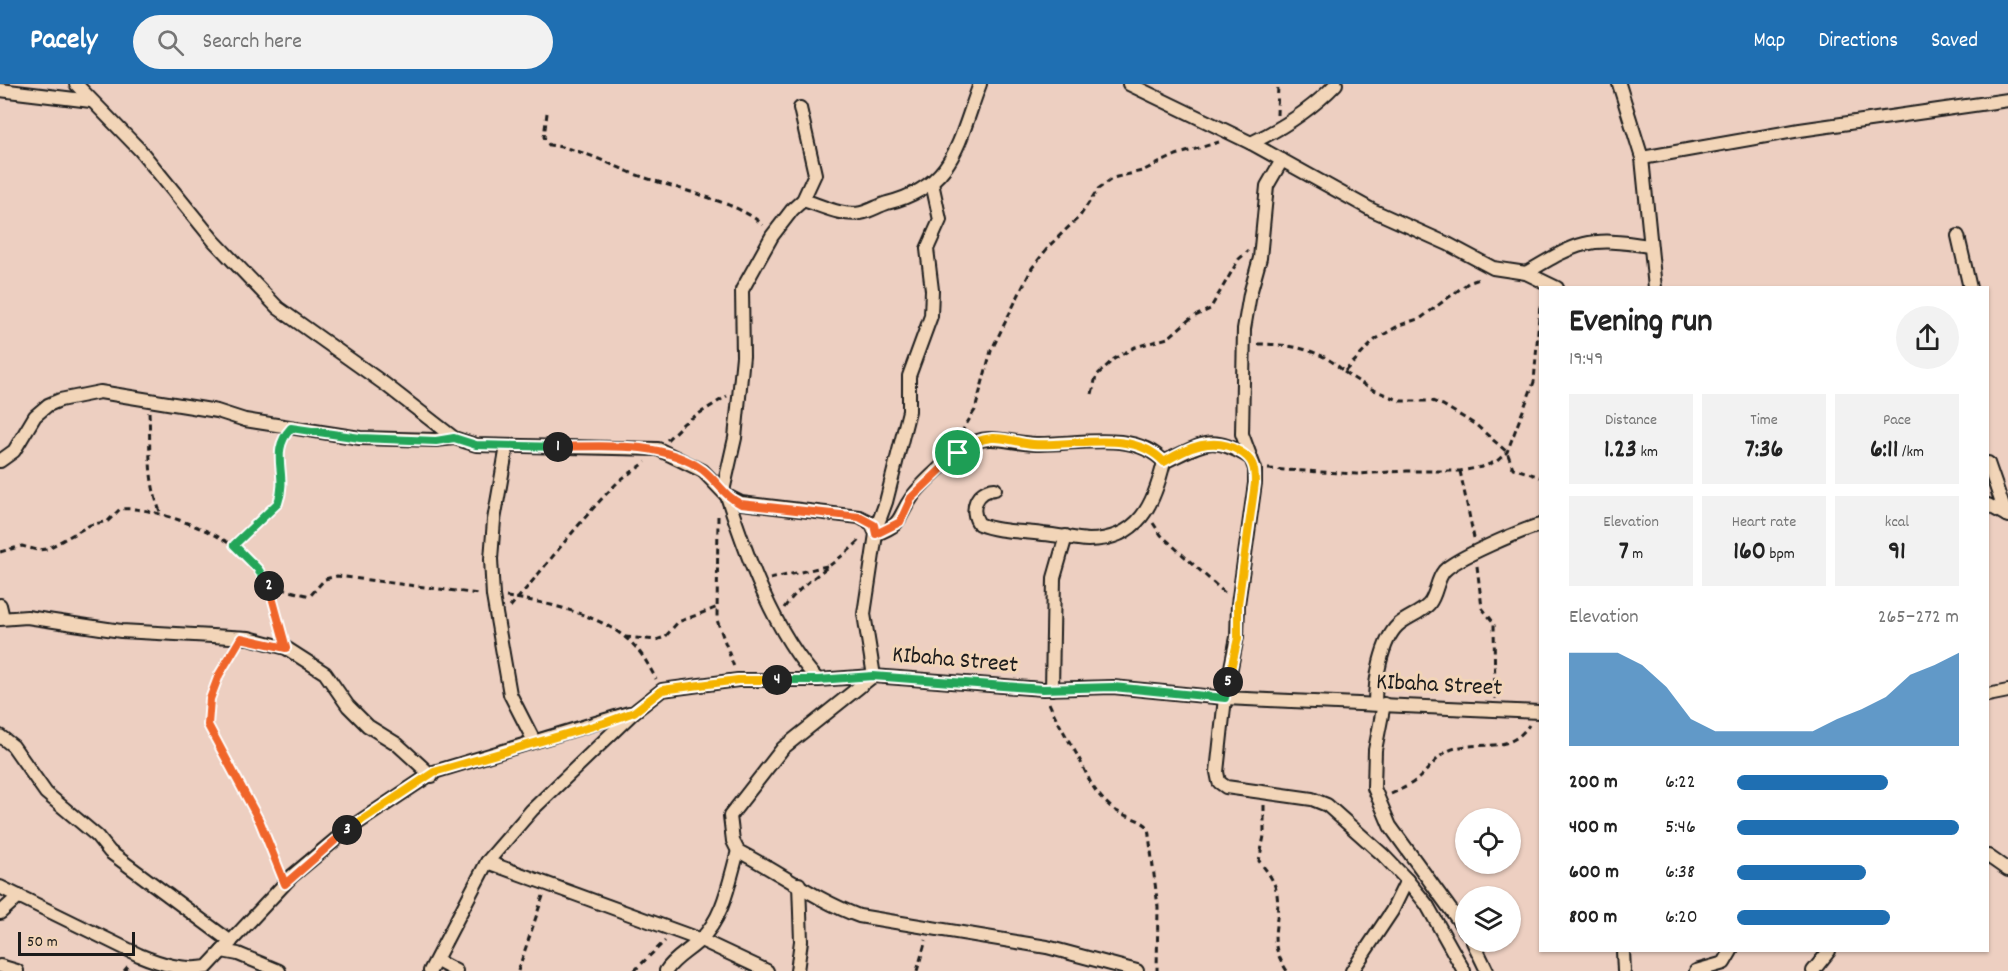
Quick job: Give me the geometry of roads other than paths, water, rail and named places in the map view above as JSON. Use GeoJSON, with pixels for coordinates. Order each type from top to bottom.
{"type":"FeatureCollection","features":[{"type":"Feature","properties":{"kind":"street"},"geometry":{"type":"LineString","coordinates":[[76,84],[140,150],[214,241],[278,308],[386,385],[454,438],[476,445],[658,450],[703,471],[724,492],[741,504],[859,517],[874,529]]}},
{"type":"Feature","properties":{"kind":"street"},"geometry":{"type":"LineString","coordinates":[[803,200],[844,212],[861,213],[916,195],[932,183],[962,136],[980,84]]}},
{"type":"Feature","properties":{"kind":"street"},"geometry":{"type":"LineString","coordinates":[[1129,84],[1236,139],[1251,143],[1372,210],[1505,272],[1526,273],[1553,286]]}},
{"type":"Feature","properties":{"kind":"street"},"geometry":{"type":"LineString","coordinates":[[1251,143],[1275,132],[1317,104],[1336,84]]}},
{"type":"Feature","properties":{"kind":"street"},"geometry":{"type":"LineString","coordinates":[[1619,84],[1642,158],[1655,286]]}},
{"type":"Feature","properties":{"kind":"street"},"geometry":{"type":"LineString","coordinates":[[0,90],[91,101]]}},
{"type":"Feature","properties":{"kind":"street"},"geometry":{"type":"LineString","coordinates":[[1642,158],[1800,130],[2008,100]]}},
{"type":"Feature","properties":{"kind":"street"},"geometry":{"type":"LineString","coordinates":[[800,108],[815,164],[813,182],[803,200],[792,210],[772,236],[742,290],[740,308],[744,349],[735,438],[724,492],[742,545],[797,658],[818,680]]}},
{"type":"Feature","properties":{"kind":"street"},"geometry":{"type":"LineString","coordinates":[[1282,160],[1267,186],[1263,204],[1260,258],[1247,307],[1242,434],[1255,469],[1238,604],[1238,638],[1225,698],[1217,772],[1219,782],[1226,787],[1312,799],[1327,806],[1383,855],[1407,880],[1427,905],[1464,971]]}},
{"type":"Feature","properties":{"kind":"street"},"geometry":{"type":"LineString","coordinates":[[932,183],[939,220],[927,249],[932,290],[931,316],[909,376],[909,411],[886,502],[874,529],[864,614],[873,673],[783,748],[772,760],[730,816],[733,841],[738,851],[799,884],[833,906],[858,916],[1047,947],[1137,971]]}},
{"type":"Feature","properties":{"kind":"street"},"geometry":{"type":"LineString","coordinates":[[1958,236],[1970,286]]}},
{"type":"Feature","properties":{"kind":"street"},"geometry":{"type":"LineString","coordinates":[[1526,273],[1580,243],[1622,242],[1649,246]]}},
{"type":"Feature","properties":{"kind":"street"},"geometry":{"type":"LineString","coordinates":[[0,461],[21,442],[35,416],[60,400],[100,392],[217,411],[245,420],[360,438],[436,441],[454,438]]}},
{"type":"Feature","properties":{"kind":"street"},"geometry":{"type":"LineString","coordinates":[[874,529],[900,522],[911,498],[958,453],[973,442],[991,438],[1032,444],[1103,442],[1139,447],[1154,453],[1164,462]]}},
{"type":"Feature","properties":{"kind":"street"},"geometry":{"type":"LineString","coordinates":[[1164,462],[1212,442],[1230,445],[1250,457]]}},
{"type":"Feature","properties":{"kind":"street"},"geometry":{"type":"LineString","coordinates":[[507,446],[494,520],[491,559],[493,596],[510,694],[516,710],[534,741]]}},
{"type":"Feature","properties":{"kind":"street"},"geometry":{"type":"LineString","coordinates":[[994,489],[989,489],[978,497],[975,515],[979,524],[1090,540],[1125,531],[1146,512],[1157,494],[1164,462]]}},
{"type":"Feature","properties":{"kind":"street"},"geometry":{"type":"LineString","coordinates":[[1989,467],[2007,516]]}},
{"type":"Feature","properties":{"kind":"street"},"geometry":{"type":"LineString","coordinates":[[1989,507],[2007,516]]}},
{"type":"Feature","properties":{"kind":"street"},"geometry":{"type":"LineString","coordinates":[[1455,915],[1426,874],[1405,850],[1390,826],[1379,800],[1374,775],[1380,704],[1375,677],[1393,632],[1399,624],[1427,607],[1436,595],[1444,571],[1456,561],[1539,525]]}},
{"type":"Feature","properties":{"kind":"street"},"geometry":{"type":"LineString","coordinates":[[1048,689],[1054,578],[1066,536]]}},
{"type":"Feature","properties":{"kind":"street"},"geometry":{"type":"LineString","coordinates":[[0,605],[2,619],[27,617],[122,631],[241,638],[286,648],[325,673],[348,706],[368,726],[396,744],[432,776]]}},
{"type":"Feature","properties":{"kind":"street","name":"KIbaha Street"},"geometry":{"type":"LineString","coordinates":[[634,712],[662,690],[738,680],[818,680],[873,673],[1048,689],[1113,687],[1225,698],[1538,712]]}},
{"type":"Feature","properties":{"kind":"street"},"geometry":{"type":"LineString","coordinates":[[1989,695],[2008,691]]}},
{"type":"Feature","properties":{"kind":"street"},"geometry":{"type":"LineString","coordinates":[[0,887],[162,964],[195,970],[207,967],[285,884],[347,830],[432,776],[434,772],[634,712]]}},
{"type":"Feature","properties":{"kind":"street"},"geometry":{"type":"LineString","coordinates":[[456,971],[434,966],[488,862],[531,810],[634,712]]}},
{"type":"Feature","properties":{"kind":"street"},"geometry":{"type":"LineString","coordinates":[[0,736],[13,746],[46,793],[97,836],[110,852],[226,947],[279,971]]}},
{"type":"Feature","properties":{"kind":"street"},"geometry":{"type":"LineString","coordinates":[[666,971],[670,964],[701,940],[722,908],[738,851]]}},
{"type":"Feature","properties":{"kind":"street"},"geometry":{"type":"LineString","coordinates":[[1989,857],[2008,870]]}},
{"type":"Feature","properties":{"kind":"street"},"geometry":{"type":"LineString","coordinates":[[488,862],[701,940],[767,971]]}},
{"type":"Feature","properties":{"kind":"street"},"geometry":{"type":"LineString","coordinates":[[1352,971],[1386,921],[1407,880]]}},
{"type":"Feature","properties":{"kind":"street"},"geometry":{"type":"LineString","coordinates":[[797,971],[801,941],[799,884]]}},
{"type":"Feature","properties":{"kind":"street"},"geometry":{"type":"LineString","coordinates":[[0,913],[19,896]]}},
{"type":"Feature","properties":{"kind":"street"},"geometry":{"type":"LineString","coordinates":[[1478,952],[1487,971]]}},
{"type":"Feature","properties":{"kind":"street"},"geometry":{"type":"LineString","coordinates":[[1623,952],[1624,971]]}},
{"type":"Feature","properties":{"kind":"street"},"geometry":{"type":"LineString","coordinates":[[1696,971],[1724,963],[1730,952]]}},
{"type":"Feature","properties":{"kind":"street"},"geometry":{"type":"LineString","coordinates":[[1812,971],[1828,952]]}},
{"type":"Feature","properties":{"kind":"street"},"geometry":{"type":"LineString","coordinates":[[0,966],[17,971]]}}]}
